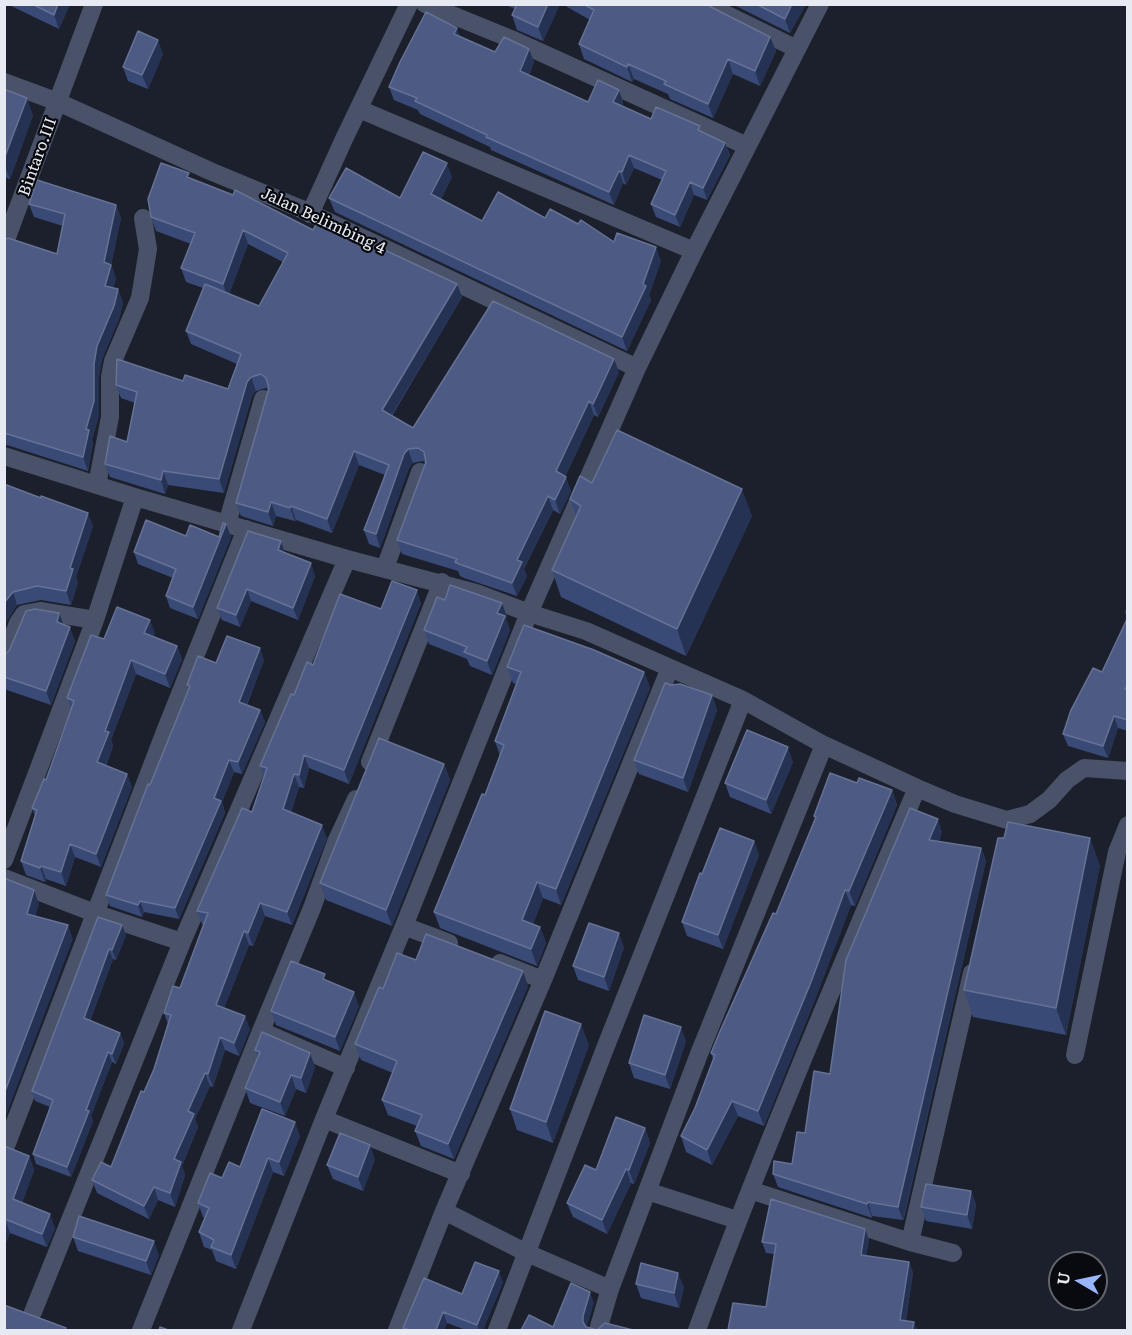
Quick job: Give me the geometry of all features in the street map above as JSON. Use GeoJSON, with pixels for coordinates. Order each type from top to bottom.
{"type":"FeatureCollection","features":[{"type":"Feature","properties":{"kind":"street","name":"Bintaro.III"},"geometry":{"type":"LineString","coordinates":[[4,245],[94,4]]}},
{"type":"Feature","properties":{"kind":"street"},"geometry":{"type":"LineString","coordinates":[[310,214],[409,4]]}},
{"type":"Feature","properties":{"kind":"street"},"geometry":{"type":"LineString","coordinates":[[425,4],[511,39],[747,146]]}},
{"type":"Feature","properties":{"kind":"street"},"geometry":{"type":"LineString","coordinates":[[705,4],[797,49]]}},
{"type":"Feature","properties":{"kind":"street"},"geometry":{"type":"LineString","coordinates":[[241,1330],[529,613],[637,368],[820,4]]}},
{"type":"Feature","properties":{"kind":"street","name":"Jalan Belimbing 4"},"geometry":{"type":"LineString","coordinates":[[4,82],[58,102],[310,214],[637,368]]}},
{"type":"Feature","properties":{"kind":"street"},"geometry":{"type":"LineString","coordinates":[[359,109],[694,251]]}},
{"type":"Feature","properties":{"kind":"street"},"geometry":{"type":"LineString","coordinates":[[97,485],[110,417],[110,377],[113,361],[140,298],[148,249],[143,218]]}},
{"type":"Feature","properties":{"kind":"street"},"geometry":{"type":"LineString","coordinates":[[227,524],[263,399]]}},
{"type":"Feature","properties":{"kind":"street"},"geometry":{"type":"LineString","coordinates":[[4,456],[227,524],[346,558],[442,582],[586,631],[743,700],[824,745],[917,788],[955,804],[1007,820],[1030,814],[1049,800],[1067,780],[1084,768],[1128,771]]}},
{"type":"Feature","properties":{"kind":"street"},"geometry":{"type":"LineString","coordinates":[[385,568],[420,472]]}},
{"type":"Feature","properties":{"kind":"street"},"geometry":{"type":"LineString","coordinates":[[4,860],[95,620],[135,497]]}},
{"type":"Feature","properties":{"kind":"street"},"geometry":{"type":"LineString","coordinates":[[4,1151],[166,729],[246,529]]}},
{"type":"Feature","properties":{"kind":"street"},"geometry":{"type":"LineString","coordinates":[[33,1312],[182,942],[346,558]]}},
{"type":"Feature","properties":{"kind":"street"},"geometry":{"type":"LineString","coordinates":[[141,1330],[442,582]]}},
{"type":"Feature","properties":{"kind":"street"},"geometry":{"type":"LineString","coordinates":[[4,660],[18,623],[24,614],[40,612],[95,620]]}},
{"type":"Feature","properties":{"kind":"street"},"geometry":{"type":"LineString","coordinates":[[397,1330],[444,1211],[543,980],[670,668]]}},
{"type":"Feature","properties":{"kind":"street"},"geometry":{"type":"LineString","coordinates":[[497,1330],[604,1051],[743,700]]}},
{"type":"Feature","properties":{"kind":"street"},"geometry":{"type":"LineString","coordinates":[[598,1330],[610,1289],[699,1054],[824,745]]}},
{"type":"Feature","properties":{"kind":"street"},"geometry":{"type":"LineString","coordinates":[[697,1330],[737,1220],[917,788]]}},
{"type":"Feature","properties":{"kind":"street"},"geometry":{"type":"LineString","coordinates":[[1002,843],[1007,820]]}},
{"type":"Feature","properties":{"kind":"street"},"geometry":{"type":"LineString","coordinates":[[1075,1055],[1117,852],[1128,825]]}},
{"type":"Feature","properties":{"kind":"street"},"geometry":{"type":"LineString","coordinates":[[4,878],[96,914],[182,942]]}},
{"type":"Feature","properties":{"kind":"street"},"geometry":{"type":"LineString","coordinates":[[404,926],[543,980]]}},
{"type":"Feature","properties":{"kind":"street"},"geometry":{"type":"LineString","coordinates":[[910,1242],[976,957]]}},
{"type":"Feature","properties":{"kind":"street"},"geometry":{"type":"LineString","coordinates":[[261,1031],[346,1068]]}},
{"type":"Feature","properties":{"kind":"street"},"geometry":{"type":"LineString","coordinates":[[324,1119],[461,1174]]}},
{"type":"Feature","properties":{"kind":"street"},"geometry":{"type":"LineString","coordinates":[[750,1190],[910,1242],[953,1253]]}},
{"type":"Feature","properties":{"kind":"street"},"geometry":{"type":"LineString","coordinates":[[647,1191],[737,1220]]}},
{"type":"Feature","properties":{"kind":"street"},"geometry":{"type":"LineString","coordinates":[[444,1211],[526,1253],[610,1289]]}},
{"type":"Feature","properties":{"kind":"building"},"geometry":{"type":"Polygon","coordinates":[[[32,4],[58,4],[54,15],[32,4]]]}},
{"type":"Feature","properties":{"kind":"building"},"geometry":{"type":"Polygon","coordinates":[[[517,4],[548,4],[538,27],[512,15],[517,4]]]}},
{"type":"Feature","properties":{"kind":"building"},"geometry":{"type":"Polygon","coordinates":[[[583,4],[705,4],[770,37],[755,71],[728,59],[708,104],[664,84],[666,81],[628,64],[627,67],[579,44],[594,10],[583,4]]]}},
{"type":"Feature","properties":{"kind":"building"},"geometry":{"type":"Polygon","coordinates":[[[756,4],[792,4],[785,19],[756,4]]]}},
{"type":"Feature","properties":{"kind":"building"},"geometry":{"type":"Polygon","coordinates":[[[426,12],[457,28],[454,34],[495,52],[504,37],[529,49],[520,71],[588,102],[598,80],[619,90],[613,102],[651,119],[656,107],[700,126],[698,130],[725,143],[703,188],[690,182],[675,215],[651,204],[666,171],[629,155],[622,172],[619,171],[609,192],[486,137],[487,135],[415,101],[417,98],[389,87],[426,12]]]}},
{"type":"Feature","properties":{"kind":"building"},"geometry":{"type":"Polygon","coordinates":[[[138,31],[158,40],[142,75],[123,67],[138,31]]]}},
{"type":"Feature","properties":{"kind":"building"},"geometry":{"type":"Polygon","coordinates":[[[4,89],[27,98],[4,159],[4,89]]]}},
{"type":"Feature","properties":{"kind":"building"},"geometry":{"type":"Polygon","coordinates":[[[423,152],[447,163],[431,194],[482,221],[498,192],[545,218],[550,209],[578,224],[581,220],[614,242],[617,233],[656,247],[643,284],[646,286],[622,337],[329,198],[346,168],[400,198],[423,152]]]}},
{"type":"Feature","properties":{"kind":"building"},"geometry":{"type":"Polygon","coordinates":[[[161,163],[189,173],[187,177],[233,195],[235,190],[313,230],[319,219],[457,284],[382,410],[413,428],[493,301],[614,359],[593,404],[589,401],[556,471],[566,477],[555,500],[548,496],[517,560],[522,562],[512,583],[459,564],[455,562],[457,559],[397,540],[426,462],[424,452],[418,448],[408,449],[404,454],[376,534],[364,530],[389,465],[354,451],[327,519],[291,506],[290,508],[271,502],[268,512],[236,503],[269,388],[266,378],[261,374],[251,377],[247,382],[219,479],[163,471],[161,480],[105,464],[110,436],[127,442],[137,392],[116,385],[117,359],[183,381],[185,375],[228,389],[241,354],[186,331],[205,284],[259,306],[288,253],[243,230],[223,284],[181,268],[195,233],[151,217],[148,199],[161,163]]]}},
{"type":"Feature","properties":{"kind":"building"},"geometry":{"type":"Polygon","coordinates":[[[37,180],[116,205],[104,262],[111,265],[105,286],[118,289],[114,306],[97,346],[94,364],[94,401],[86,429],[89,430],[83,457],[4,433],[4,240],[8,238],[57,254],[65,214],[29,204],[37,180]]]}},
{"type":"Feature","properties":{"kind":"building"},"geometry":{"type":"Polygon","coordinates":[[[617,430],[742,489],[677,629],[552,570],[581,506],[570,499],[580,476],[592,483],[617,430]]]}},
{"type":"Feature","properties":{"kind":"building"},"geometry":{"type":"Polygon","coordinates":[[[4,484],[88,513],[70,568],[73,569],[66,591],[37,586],[13,592],[4,603],[4,484]]]}},
{"type":"Feature","properties":{"kind":"building"},"geometry":{"type":"Polygon","coordinates":[[[146,520],[186,536],[190,525],[219,537],[223,523],[226,524],[193,607],[166,596],[176,569],[134,552],[146,520]]]}},
{"type":"Feature","properties":{"kind":"building"},"geometry":{"type":"Polygon","coordinates":[[[248,531],[281,541],[278,550],[311,563],[293,608],[247,589],[236,615],[217,608],[248,531]]]}},
{"type":"Feature","properties":{"kind":"building"},"geometry":{"type":"Polygon","coordinates":[[[392,581],[417,590],[344,770],[304,755],[299,775],[294,774],[283,809],[322,825],[287,912],[260,903],[248,933],[244,931],[216,1005],[245,1016],[234,1043],[220,1037],[208,1074],[205,1073],[188,1111],[194,1114],[174,1159],[181,1162],[170,1193],[154,1187],[144,1206],[92,1180],[101,1162],[111,1167],[141,1091],[144,1092],[154,1069],[171,1015],[164,1013],[173,986],[180,988],[208,913],[197,911],[242,808],[252,812],[267,768],[260,766],[307,662],[313,665],[340,594],[381,609],[392,581]]]}},
{"type":"Feature","properties":{"kind":"building"},"geometry":{"type":"Polygon","coordinates":[[[450,585],[502,603],[497,613],[505,616],[487,661],[464,652],[467,647],[424,630],[437,597],[445,600],[450,585]]]}},
{"type":"Feature","properties":{"kind":"building"},"geometry":{"type":"Polygon","coordinates":[[[117,607],[150,620],[144,633],[177,646],[165,674],[131,660],[105,731],[109,732],[97,762],[127,774],[96,854],[70,844],[61,872],[41,866],[40,868],[21,861],[37,810],[32,808],[44,779],[46,780],[74,701],[67,698],[91,635],[104,639],[117,607]]]}},
{"type":"Feature","properties":{"kind":"building"},"geometry":{"type":"Polygon","coordinates":[[[35,609],[59,613],[57,622],[70,627],[46,691],[4,677],[4,655],[9,651],[26,611],[35,609]]]}},
{"type":"Feature","properties":{"kind":"building"},"geometry":{"type":"Polygon","coordinates":[[[1128,617],[1128,684],[1125,689],[1128,690],[1128,720],[1114,716],[1103,746],[1063,734],[1071,710],[1093,668],[1102,672],[1128,617]]]}},
{"type":"Feature","properties":{"kind":"building"},"geometry":{"type":"Polygon","coordinates":[[[524,625],[594,650],[644,672],[556,889],[537,882],[522,920],[540,927],[531,949],[434,912],[482,794],[485,795],[504,745],[495,741],[521,672],[507,667],[524,625]]]}},
{"type":"Feature","properties":{"kind":"building"},"geometry":{"type":"Polygon","coordinates":[[[227,636],[260,648],[239,702],[260,710],[238,762],[229,760],[214,798],[221,801],[175,908],[140,901],[138,905],[106,895],[148,784],[150,785],[190,686],[187,685],[198,656],[216,663],[227,636]]]}},
{"type":"Feature","properties":{"kind":"building"},"geometry":{"type":"Polygon","coordinates":[[[665,683],[680,684],[712,695],[683,778],[634,760],[665,683]]]}},
{"type":"Feature","properties":{"kind":"building"},"geometry":{"type":"Polygon","coordinates":[[[747,730],[788,747],[766,800],[725,783],[747,730]]]}},
{"type":"Feature","properties":{"kind":"building"},"geometry":{"type":"Polygon","coordinates":[[[379,738],[444,764],[386,910],[320,883],[379,738]]]}},
{"type":"Feature","properties":{"kind":"building"},"geometry":{"type":"Polygon","coordinates":[[[830,773],[857,783],[859,778],[892,790],[849,891],[845,890],[811,982],[758,1111],[732,1101],[707,1150],[681,1136],[695,1108],[715,1055],[711,1053],[773,913],[776,914],[816,817],[814,816],[830,773]]]}},
{"type":"Feature","properties":{"kind":"building"},"geometry":{"type":"Polygon","coordinates":[[[910,808],[938,819],[929,840],[981,848],[898,1207],[868,1202],[867,1204],[773,1174],[774,1161],[792,1164],[797,1132],[805,1133],[814,1071],[830,1074],[846,960],[910,808]]]}},
{"type":"Feature","properties":{"kind":"building"},"geometry":{"type":"Polygon","coordinates":[[[1008,822],[1090,838],[1056,1008],[964,990],[998,838],[1004,838],[1008,822]]]}},
{"type":"Feature","properties":{"kind":"building"},"geometry":{"type":"Polygon","coordinates":[[[720,828],[754,841],[718,935],[682,922],[720,828]]]}},
{"type":"Feature","properties":{"kind":"building"},"geometry":{"type":"Polygon","coordinates":[[[4,878],[34,890],[27,914],[68,925],[4,1094],[4,878]]]}},
{"type":"Feature","properties":{"kind":"building"},"geometry":{"type":"Polygon","coordinates":[[[98,917],[122,925],[112,950],[109,949],[84,1018],[120,1033],[112,1054],[108,1052],[86,1110],[89,1111],[67,1167],[33,1154],[53,1100],[32,1091],[98,917]]]}},
{"type":"Feature","properties":{"kind":"building"},"geometry":{"type":"Polygon","coordinates":[[[589,923],[619,933],[604,977],[573,966],[589,923]]]}},
{"type":"Feature","properties":{"kind":"building"},"geometry":{"type":"Polygon","coordinates":[[[426,934],[523,971],[448,1144],[415,1131],[422,1115],[382,1100],[397,1061],[355,1044],[379,987],[383,989],[397,953],[416,960],[426,934]]]}},
{"type":"Feature","properties":{"kind":"building"},"geometry":{"type":"Polygon","coordinates":[[[291,961],[325,974],[323,979],[354,992],[335,1037],[271,1011],[291,961]]]}},
{"type":"Feature","properties":{"kind":"building"},"geometry":{"type":"Polygon","coordinates":[[[545,1011],[581,1024],[546,1122],[510,1109],[545,1011]]]}},
{"type":"Feature","properties":{"kind":"building"},"geometry":{"type":"Polygon","coordinates":[[[644,1015],[681,1027],[665,1075],[629,1063],[644,1015]]]}},
{"type":"Feature","properties":{"kind":"building"},"geometry":{"type":"Polygon","coordinates":[[[262,1032],[310,1053],[301,1078],[291,1075],[280,1102],[245,1088],[260,1052],[255,1050],[262,1032]]]}},
{"type":"Feature","properties":{"kind":"building"},"geometry":{"type":"Polygon","coordinates":[[[262,1109],[295,1122],[279,1162],[268,1158],[231,1255],[211,1247],[214,1240],[199,1232],[209,1208],[198,1203],[210,1173],[222,1178],[229,1162],[240,1167],[262,1109]]]}},
{"type":"Feature","properties":{"kind":"building"},"geometry":{"type":"Polygon","coordinates":[[[616,1117],[645,1128],[629,1170],[626,1169],[602,1220],[567,1203],[585,1165],[596,1170],[616,1117]]]}},
{"type":"Feature","properties":{"kind":"building"},"geometry":{"type":"Polygon","coordinates":[[[340,1133],[370,1145],[358,1177],[327,1165],[340,1133]]]}},
{"type":"Feature","properties":{"kind":"building"},"geometry":{"type":"Polygon","coordinates":[[[4,1146],[29,1156],[13,1199],[50,1214],[42,1234],[5,1219],[4,1221],[4,1146]]]}},
{"type":"Feature","properties":{"kind":"building"},"geometry":{"type":"Polygon","coordinates":[[[926,1184],[971,1191],[967,1215],[921,1207],[926,1184]]]}},
{"type":"Feature","properties":{"kind":"building"},"geometry":{"type":"Polygon","coordinates":[[[771,1199],[865,1229],[861,1255],[909,1262],[900,1320],[914,1322],[912,1330],[728,1330],[733,1303],[766,1307],[776,1244],[762,1242],[771,1199]]]}},
{"type":"Feature","properties":{"kind":"building"},"geometry":{"type":"Polygon","coordinates":[[[79,1216],[154,1241],[146,1261],[73,1237],[79,1216]]]}},
{"type":"Feature","properties":{"kind":"building"},"geometry":{"type":"Polygon","coordinates":[[[475,1262],[499,1271],[477,1325],[443,1312],[436,1330],[406,1330],[403,1328],[424,1278],[462,1294],[475,1262]]]}},
{"type":"Feature","properties":{"kind":"building"},"geometry":{"type":"Polygon","coordinates":[[[641,1263],[678,1273],[674,1293],[636,1284],[641,1263]]]}},
{"type":"Feature","properties":{"kind":"building"},"geometry":{"type":"Polygon","coordinates":[[[571,1283],[590,1292],[583,1322],[586,1327],[597,1330],[521,1330],[529,1315],[553,1327],[571,1283]]]}},
{"type":"Feature","properties":{"kind":"building"},"geometry":{"type":"Polygon","coordinates":[[[4,1305],[66,1328],[65,1330],[4,1330],[4,1305]]]}},
{"type":"Feature","properties":{"kind":"building"},"geometry":{"type":"Polygon","coordinates":[[[605,1323],[633,1330],[597,1330],[605,1323]]]}}]}
